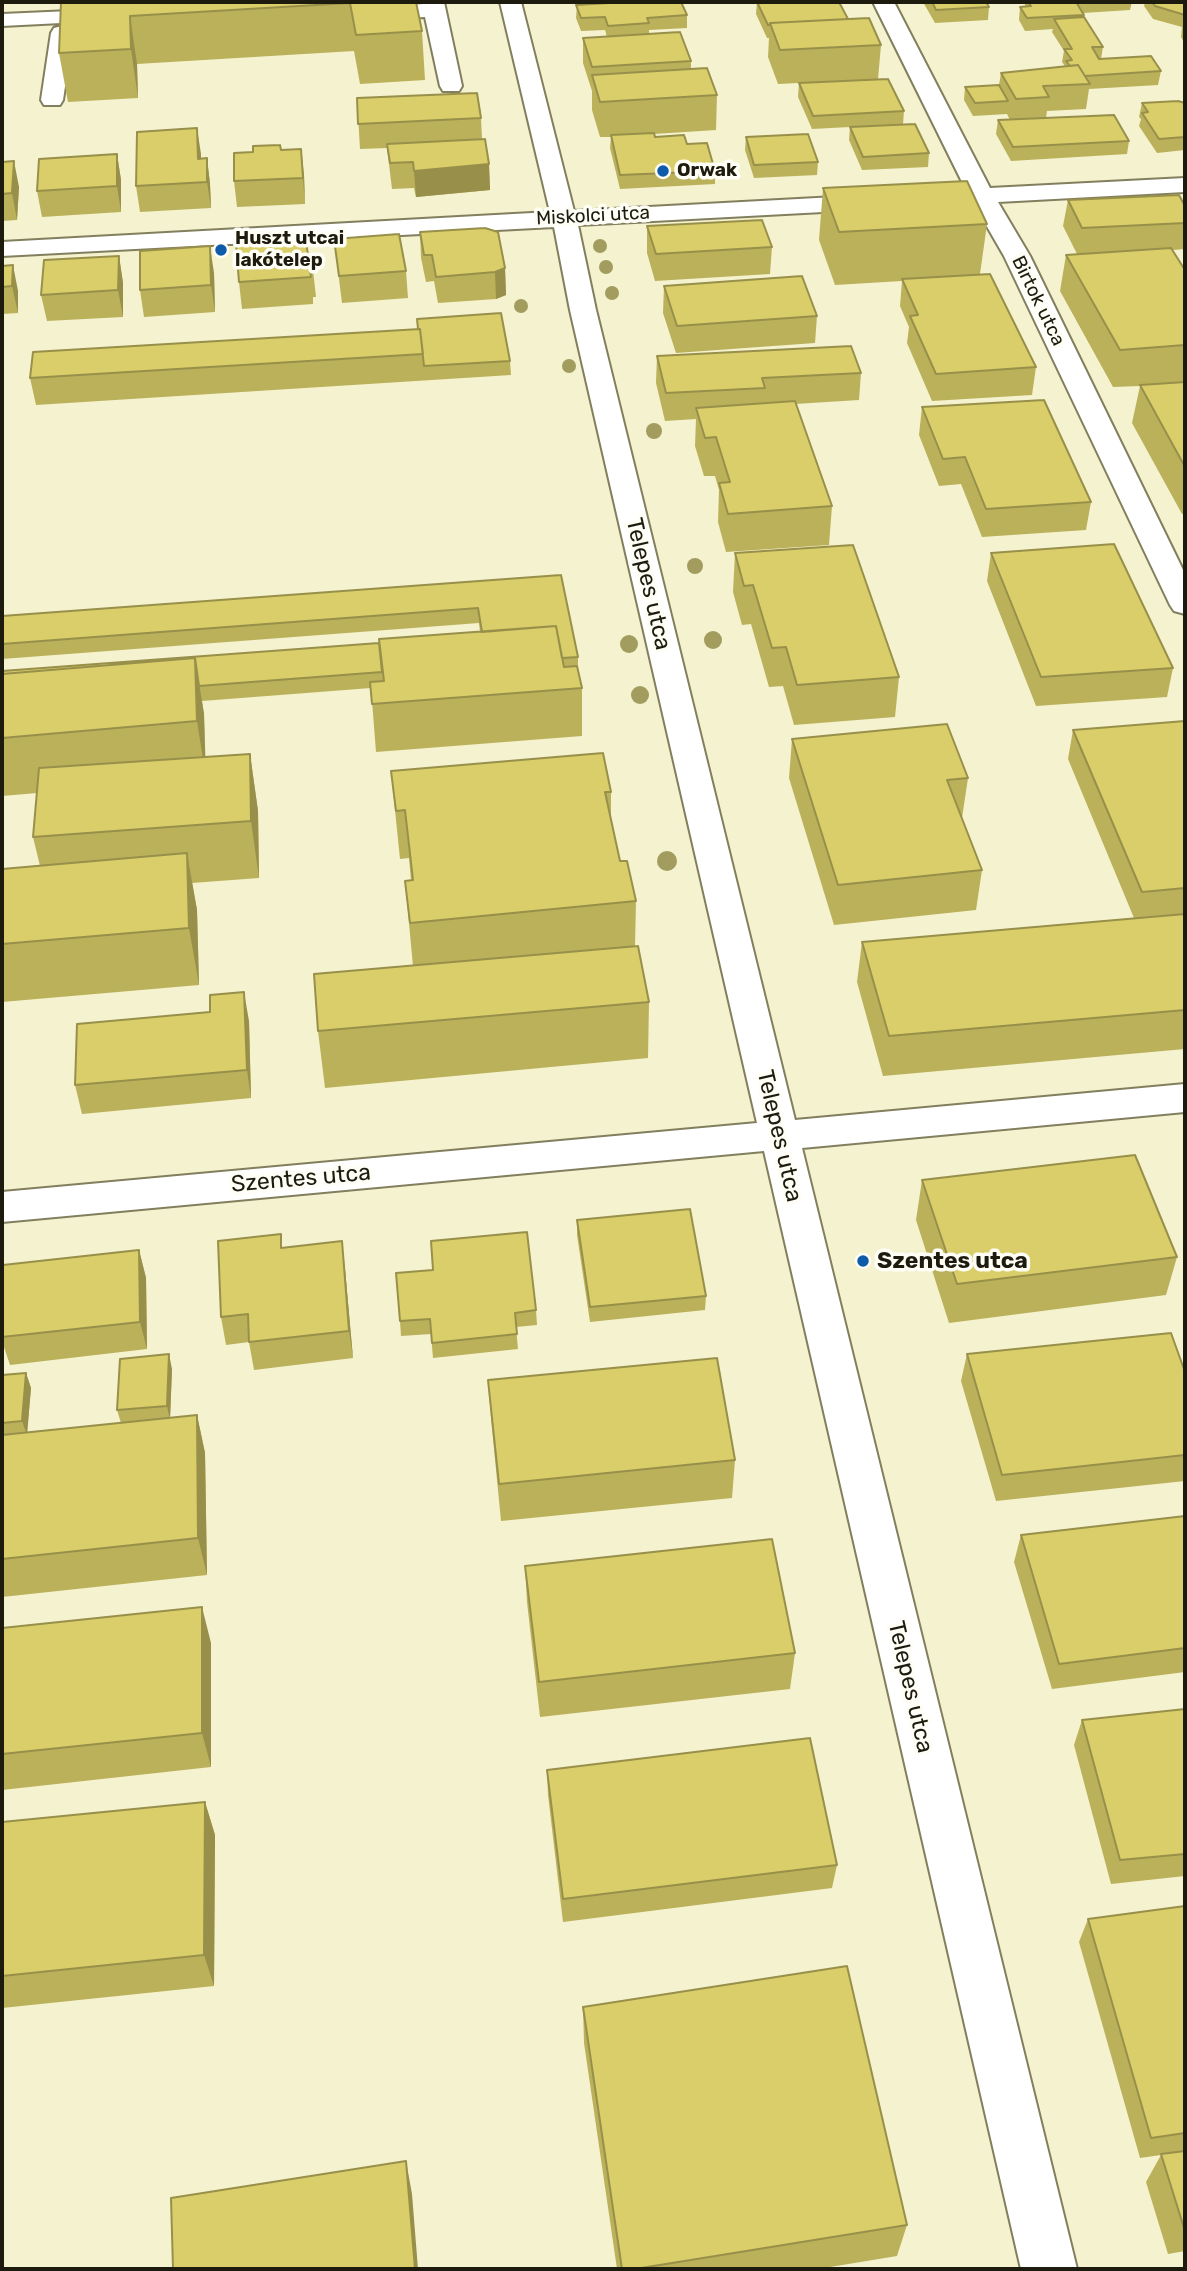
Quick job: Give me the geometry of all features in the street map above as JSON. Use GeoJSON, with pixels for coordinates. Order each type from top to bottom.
{"type":"FeatureCollection","features":[{"type":"Feature","properties":{"kind":"street"},"geometry":{"type":"LineString","coordinates":[[399,2],[349,10],[433,6],[451,86]]}},
{"type":"Feature","properties":{"kind":"street","name":"Telepes utca"},"geometry":{"type":"LineString","coordinates":[[510,2],[1049,2269]]}},
{"type":"Feature","properties":{"kind":"street","name":"Birtok utca"},"geometry":{"type":"LineString","coordinates":[[883,2],[981,195],[1017,256],[1185,606]]}},
{"type":"Feature","properties":{"kind":"street"},"geometry":{"type":"LineString","coordinates":[[52,100],[64,17]]}},
{"type":"Feature","properties":{"kind":"street"},"geometry":{"type":"LineString","coordinates":[[2,20],[64,17],[118,22]]}},
{"type":"Feature","properties":{"kind":"street"},"geometry":{"type":"LineString","coordinates":[[930,94],[957,92]]}},
{"type":"Feature","properties":{"kind":"street","name":"Miskolci utca"},"geometry":{"type":"LineString","coordinates":[[2,249],[1185,185]]}},
{"type":"Feature","properties":{"kind":"street","name":"Szentes utca"},"geometry":{"type":"LineString","coordinates":[[2,1207],[1185,1098]]}},
{"type":"Feature","properties":{"kind":"building"},"geometry":{"type":"Polygon","coordinates":[[[61,2],[416,2],[422,31],[356,35],[350,3],[130,16],[131,49],[59,53],[61,2]]]}},
{"type":"Feature","properties":{"kind":"building"},"geometry":{"type":"Polygon","coordinates":[[[681,2],[687,15],[647,18],[649,23],[608,26],[605,17],[581,18],[576,5],[681,2]]]}},
{"type":"Feature","properties":{"kind":"building"},"geometry":{"type":"Polygon","coordinates":[[[757,2],[839,2],[848,19],[768,25],[757,2]]]}},
{"type":"Feature","properties":{"kind":"building"},"geometry":{"type":"Polygon","coordinates":[[[932,2],[986,2],[989,7],[936,10],[932,2]]]}},
{"type":"Feature","properties":{"kind":"building"},"geometry":{"type":"Polygon","coordinates":[[[1028,2],[1076,2],[1084,15],[1027,18],[1020,7],[1031,6],[1028,2]]]}},
{"type":"Feature","properties":{"kind":"building"},"geometry":{"type":"Polygon","coordinates":[[[1152,2],[1185,2],[1185,15],[1155,6],[1152,2]]]}},
{"type":"Feature","properties":{"kind":"building"},"geometry":{"type":"Polygon","coordinates":[[[1084,17],[1103,47],[1092,47],[1099,59],[1151,56],[1161,71],[1085,76],[1078,65],[1070,66],[1066,61],[1072,60],[1064,49],[1072,49],[1054,19],[1084,17]]]}},
{"type":"Feature","properties":{"kind":"building"},"geometry":{"type":"Polygon","coordinates":[[[869,18],[881,45],[780,50],[770,23],[869,18]]]}},
{"type":"Feature","properties":{"kind":"building"},"geometry":{"type":"Polygon","coordinates":[[[680,32],[691,61],[592,67],[583,38],[680,32]]]}},
{"type":"Feature","properties":{"kind":"building"},"geometry":{"type":"Polygon","coordinates":[[[1078,65],[1090,84],[1043,86],[1049,97],[1016,99],[1001,73],[1078,65]]]}},
{"type":"Feature","properties":{"kind":"building"},"geometry":{"type":"Polygon","coordinates":[[[707,68],[717,95],[600,102],[592,75],[707,68]]]}},
{"type":"Feature","properties":{"kind":"building"},"geometry":{"type":"Polygon","coordinates":[[[888,79],[904,111],[813,116],[799,83],[888,79]]]}},
{"type":"Feature","properties":{"kind":"building"},"geometry":{"type":"Polygon","coordinates":[[[999,85],[1008,101],[975,103],[965,87],[999,85]]]}},
{"type":"Feature","properties":{"kind":"building"},"geometry":{"type":"Polygon","coordinates":[[[477,93],[481,118],[358,124],[357,98],[477,93]]]}},
{"type":"Feature","properties":{"kind":"building"},"geometry":{"type":"Polygon","coordinates":[[[1142,103],[1185,103],[1185,137],[1159,139],[1142,113],[1148,112],[1142,103]]]}},
{"type":"Feature","properties":{"kind":"building"},"geometry":{"type":"Polygon","coordinates":[[[1114,115],[1129,141],[1013,147],[998,120],[1114,115]]]}},
{"type":"Feature","properties":{"kind":"building"},"geometry":{"type":"Polygon","coordinates":[[[915,124],[929,153],[863,157],[850,127],[915,124]]]}},
{"type":"Feature","properties":{"kind":"building"},"geometry":{"type":"Polygon","coordinates":[[[197,128],[198,159],[207,158],[207,182],[136,186],[137,132],[197,128]]]}},
{"type":"Feature","properties":{"kind":"building","name":"Orwak"},"geometry":{"type":"Polygon","coordinates":[[[654,133],[655,137],[684,135],[687,144],[707,143],[715,171],[620,175],[611,135],[654,133]]]}},
{"type":"Feature","properties":{"kind":"building"},"geometry":{"type":"Polygon","coordinates":[[[808,134],[818,162],[754,165],[746,137],[808,134]]]}},
{"type":"Feature","properties":{"kind":"building"},"geometry":{"type":"Polygon","coordinates":[[[485,139],[489,164],[414,171],[413,162],[390,163],[387,144],[485,139]]]}},
{"type":"Feature","properties":{"kind":"building"},"geometry":{"type":"Polygon","coordinates":[[[280,145],[281,150],[301,149],[303,178],[234,181],[234,153],[253,152],[253,146],[280,145]]]}},
{"type":"Feature","properties":{"kind":"building"},"geometry":{"type":"Polygon","coordinates":[[[117,154],[117,186],[37,191],[39,159],[117,154]]]}},
{"type":"Feature","properties":{"kind":"building"},"geometry":{"type":"Polygon","coordinates":[[[14,161],[12,193],[2,194],[2,162],[14,161]]]}},
{"type":"Feature","properties":{"kind":"building"},"geometry":{"type":"Polygon","coordinates":[[[967,181],[987,224],[839,232],[823,188],[967,181]]]}},
{"type":"Feature","properties":{"kind":"building"},"geometry":{"type":"Polygon","coordinates":[[[1179,195],[1185,206],[1185,223],[1082,228],[1068,200],[1179,195]]]}},
{"type":"Feature","properties":{"kind":"building"},"geometry":{"type":"Polygon","coordinates":[[[762,220],[772,247],[656,254],[647,226],[762,220]]]}},
{"type":"Feature","properties":{"kind":"building"},"geometry":{"type":"Polygon","coordinates":[[[485,228],[498,232],[505,268],[495,272],[436,277],[432,255],[424,255],[420,232],[485,228]]]}},
{"type":"Feature","properties":{"kind":"building"},"geometry":{"type":"Polygon","coordinates":[[[399,234],[406,271],[339,276],[334,239],[399,234]]]}},
{"type":"Feature","properties":{"kind":"building"},"geometry":{"type":"Polygon","coordinates":[[[306,240],[308,256],[311,255],[311,277],[239,282],[236,244],[306,240]]]}},
{"type":"Feature","properties":{"kind":"building"},"geometry":{"type":"Polygon","coordinates":[[[210,246],[211,285],[140,290],[140,251],[210,246]]]}},
{"type":"Feature","properties":{"kind":"building"},"geometry":{"type":"Polygon","coordinates":[[[1171,248],[1185,270],[1185,345],[1120,350],[1066,255],[1171,248]]]}},
{"type":"Feature","properties":{"kind":"building"},"geometry":{"type":"Polygon","coordinates":[[[119,256],[118,290],[41,295],[44,260],[119,256]]]}},
{"type":"Feature","properties":{"kind":"building"},"geometry":{"type":"Polygon","coordinates":[[[13,265],[12,286],[2,287],[2,266],[13,265]]]}},
{"type":"Feature","properties":{"kind":"building"},"geometry":{"type":"Polygon","coordinates":[[[990,274],[1036,367],[936,374],[910,316],[918,315],[902,279],[990,274]]]}},
{"type":"Feature","properties":{"kind":"building"},"geometry":{"type":"Polygon","coordinates":[[[802,276],[817,316],[677,326],[664,286],[802,276]]]}},
{"type":"Feature","properties":{"kind":"building"},"geometry":{"type":"Polygon","coordinates":[[[501,313],[510,361],[424,366],[417,319],[501,313]]]}},
{"type":"Feature","properties":{"kind":"building"},"geometry":{"type":"Polygon","coordinates":[[[420,329],[423,354],[30,378],[33,352],[420,329]]]}},
{"type":"Feature","properties":{"kind":"building"},"geometry":{"type":"Polygon","coordinates":[[[851,346],[861,373],[762,378],[765,388],[666,393],[657,356],[851,346]]]}},
{"type":"Feature","properties":{"kind":"building"},"geometry":{"type":"Polygon","coordinates":[[[1185,382],[1185,467],[1140,385],[1185,382]]]}},
{"type":"Feature","properties":{"kind":"building"},"geometry":{"type":"Polygon","coordinates":[[[1044,400],[1091,502],[986,509],[965,457],[943,459],[922,407],[1044,400]]]}},
{"type":"Feature","properties":{"kind":"building"},"geometry":{"type":"Polygon","coordinates":[[[795,401],[832,506],[728,514],[719,483],[730,482],[716,437],[705,438],[696,408],[795,401]]]}},
{"type":"Feature","properties":{"kind":"building"},"geometry":{"type":"Polygon","coordinates":[[[1114,544],[1173,668],[1041,677],[991,553],[1114,544]]]}},
{"type":"Feature","properties":{"kind":"building"},"geometry":{"type":"Polygon","coordinates":[[[853,545],[899,677],[797,685],[786,647],[772,648],[753,585],[744,586],[735,553],[853,545]]]}},
{"type":"Feature","properties":{"kind":"building"},"geometry":{"type":"Polygon","coordinates":[[[561,575],[578,657],[562,658],[556,626],[482,632],[478,608],[2,644],[2,616],[561,575]]]}},
{"type":"Feature","properties":{"kind":"building"},"geometry":{"type":"Polygon","coordinates":[[[556,626],[564,667],[577,666],[582,688],[372,704],[370,682],[384,681],[379,639],[556,626]]]}},
{"type":"Feature","properties":{"kind":"building"},"geometry":{"type":"Polygon","coordinates":[[[379,643],[382,672],[199,686],[195,658],[2,674],[2,671],[379,643]]]}},
{"type":"Feature","properties":{"kind":"building"},"geometry":{"type":"Polygon","coordinates":[[[195,658],[197,721],[2,738],[2,674],[195,658]]]}},
{"type":"Feature","properties":{"kind":"building"},"geometry":{"type":"Polygon","coordinates":[[[1185,721],[1185,888],[1142,892],[1073,730],[1185,721]]]}},
{"type":"Feature","properties":{"kind":"building"},"geometry":{"type":"Polygon","coordinates":[[[947,724],[968,778],[947,780],[982,870],[838,885],[792,739],[947,724]]]}},
{"type":"Feature","properties":{"kind":"building"},"geometry":{"type":"Polygon","coordinates":[[[603,753],[611,792],[605,792],[620,861],[627,861],[636,901],[410,923],[405,881],[413,880],[405,810],[396,811],[391,771],[603,753]]]}},
{"type":"Feature","properties":{"kind":"building"},"geometry":{"type":"Polygon","coordinates":[[[250,754],[251,821],[33,837],[39,768],[250,754]]]}},
{"type":"Feature","properties":{"kind":"building"},"geometry":{"type":"Polygon","coordinates":[[[187,853],[189,928],[2,944],[2,869],[187,853]]]}},
{"type":"Feature","properties":{"kind":"building"},"geometry":{"type":"Polygon","coordinates":[[[1185,914],[1185,1010],[889,1036],[862,942],[1185,914]]]}},
{"type":"Feature","properties":{"kind":"building"},"geometry":{"type":"Polygon","coordinates":[[[638,946],[649,1002],[318,1031],[314,974],[638,946]]]}},
{"type":"Feature","properties":{"kind":"building"},"geometry":{"type":"Polygon","coordinates":[[[244,992],[247,1070],[75,1085],[77,1024],[210,1012],[210,995],[244,992]]]}},
{"type":"Feature","properties":{"kind":"building"},"geometry":{"type":"Polygon","coordinates":[[[1135,1155],[1177,1257],[957,1284],[922,1180],[1135,1155]]]}},
{"type":"Feature","properties":{"kind":"building"},"geometry":{"type":"Polygon","coordinates":[[[690,1209],[706,1296],[590,1307],[577,1220],[690,1209]]]}},
{"type":"Feature","properties":{"kind":"building"},"geometry":{"type":"Polygon","coordinates":[[[527,1232],[536,1310],[515,1313],[517,1334],[432,1343],[430,1319],[400,1321],[396,1273],[433,1270],[431,1241],[527,1232]]]}},
{"type":"Feature","properties":{"kind":"building"},"geometry":{"type":"Polygon","coordinates":[[[281,1234],[281,1248],[342,1241],[349,1331],[249,1342],[248,1314],[221,1317],[218,1241],[281,1234]]]}},
{"type":"Feature","properties":{"kind":"building"},"geometry":{"type":"Polygon","coordinates":[[[139,1250],[140,1322],[2,1337],[3,1265],[139,1250]]]}},
{"type":"Feature","properties":{"kind":"building"},"geometry":{"type":"Polygon","coordinates":[[[1171,1333],[1185,1372],[1185,1455],[1002,1475],[967,1354],[1171,1333]]]}},
{"type":"Feature","properties":{"kind":"building"},"geometry":{"type":"Polygon","coordinates":[[[169,1354],[167,1406],[117,1410],[120,1359],[169,1354]]]}},
{"type":"Feature","properties":{"kind":"building"},"geometry":{"type":"Polygon","coordinates":[[[717,1358],[735,1460],[499,1484],[488,1380],[717,1358]]]}},
{"type":"Feature","properties":{"kind":"building"},"geometry":{"type":"Polygon","coordinates":[[[26,1373],[22,1421],[2,1423],[2,1375],[26,1373]]]}},
{"type":"Feature","properties":{"kind":"building"},"geometry":{"type":"Polygon","coordinates":[[[197,1415],[198,1538],[2,1559],[2,1435],[197,1415]]]}},
{"type":"Feature","properties":{"kind":"building"},"geometry":{"type":"Polygon","coordinates":[[[1185,1516],[1185,1648],[1059,1664],[1021,1535],[1185,1516]]]}},
{"type":"Feature","properties":{"kind":"building"},"geometry":{"type":"Polygon","coordinates":[[[772,1539],[795,1653],[539,1682],[525,1566],[772,1539]]]}},
{"type":"Feature","properties":{"kind":"building"},"geometry":{"type":"Polygon","coordinates":[[[202,1607],[202,1733],[2,1754],[2,1628],[202,1607]]]}},
{"type":"Feature","properties":{"kind":"building"},"geometry":{"type":"Polygon","coordinates":[[[1185,1709],[1185,1854],[1120,1860],[1082,1720],[1185,1709]]]}},
{"type":"Feature","properties":{"kind":"building"},"geometry":{"type":"Polygon","coordinates":[[[810,1738],[837,1865],[563,1899],[547,1770],[810,1738]]]}},
{"type":"Feature","properties":{"kind":"building"},"geometry":{"type":"Polygon","coordinates":[[[205,1802],[204,1955],[2,1976],[2,1822],[205,1802]]]}},
{"type":"Feature","properties":{"kind":"building"},"geometry":{"type":"Polygon","coordinates":[[[1185,1906],[1185,2133],[1151,2138],[1088,1919],[1185,1906]]]}},
{"type":"Feature","properties":{"kind":"building"},"geometry":{"type":"Polygon","coordinates":[[[847,1966],[907,2225],[622,2269],[583,2007],[847,1966]]]}},
{"type":"Feature","properties":{"kind":"building"},"geometry":{"type":"Polygon","coordinates":[[[1185,2151],[1185,2228],[1184,2228],[1161,2154],[1185,2151]]]}},
{"type":"Feature","properties":{"kind":"building"},"geometry":{"type":"Polygon","coordinates":[[[406,2161],[415,2269],[173,2269],[171,2198],[406,2161]]]}},
{"type":"Feature","properties":{"kind":"place","name":"Orwak"},"geometry":{"type":"Point","coordinates":[663,171]}},
{"type":"Feature","properties":{"kind":"place","name":"Huszt utcai lakótelep"},"geometry":{"type":"Point","coordinates":[221,250]}},
{"type":"Feature","properties":{"kind":"place","name":"Szentes utca"},"geometry":{"type":"Point","coordinates":[863,1261]}}]}
